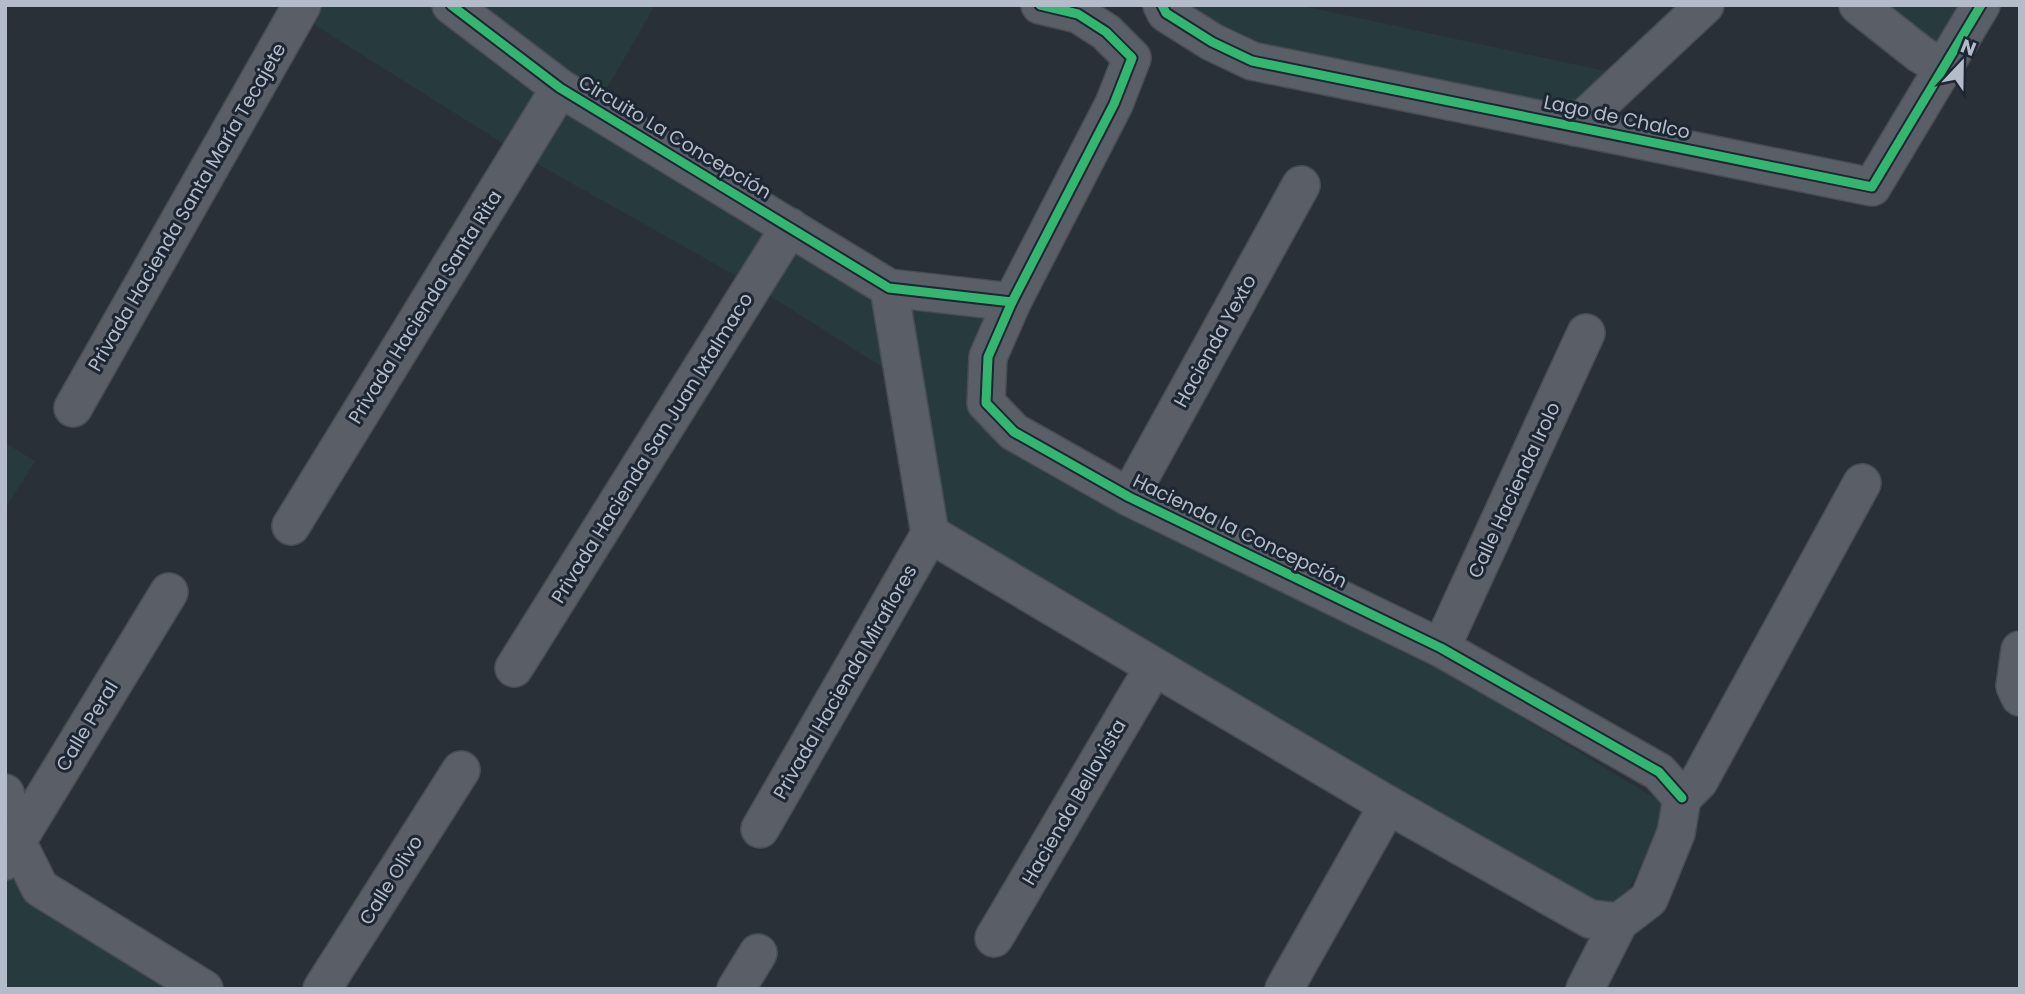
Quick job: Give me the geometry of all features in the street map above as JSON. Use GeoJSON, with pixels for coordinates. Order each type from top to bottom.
{"type":"FeatureCollection","features":[{"type":"Feature","properties":{"kind":"street","name":"Privada Hacienda Santa María Tecajete"},"geometry":{"type":"LineString","coordinates":[[73,408],[302,5]]}},
{"type":"Feature","properties":{"kind":"street","name":"Circuito La Concepción"},"geometry":{"type":"LineString","coordinates":[[450,5],[560,88],[889,288]]}},
{"type":"Feature","properties":{"kind":"street","name":"Hacienda la Concepción"},"geometry":{"type":"LineString","coordinates":[[1040,5],[1078,14],[1107,32],[1132,58],[1114,104],[1012,302],[988,357],[986,403],[1014,432],[1129,497],[1441,648],[1659,772],[1682,798]]}},
{"type":"Feature","properties":{"kind":"street","name":"Lago de Chalco"},"geometry":{"type":"LineString","coordinates":[[1162,5],[1166,13],[1212,42],[1252,61],[1872,187],[1981,5]]}},
{"type":"Feature","properties":{"kind":"street","name":"Lago de Chalco"},"geometry":{"type":"LineString","coordinates":[[1575,127],[1705,5]]}},
{"type":"Feature","properties":{"kind":"street"},"geometry":{"type":"LineString","coordinates":[[1858,5],[1920,54],[1943,68]]}},
{"type":"Feature","properties":{"kind":"street","name":"Privada Hacienda Santa Rita"},"geometry":{"type":"LineString","coordinates":[[290,526],[560,88]]}},
{"type":"Feature","properties":{"kind":"street","name":"Hacienda Yexto"},"geometry":{"type":"LineString","coordinates":[[1129,497],[1301,185]]}},
{"type":"Feature","properties":{"kind":"street","name":"Privada Hacienda San Juan Ixtalmaco"},"geometry":{"type":"LineString","coordinates":[[514,668],[790,228]]}},
{"type":"Feature","properties":{"kind":"street"},"geometry":{"type":"LineString","coordinates":[[1012,302],[889,288],[930,534],[1388,806],[1590,919],[1619,922]]}},
{"type":"Feature","properties":{"kind":"street","name":"Calle Hacienda Irolo"},"geometry":{"type":"LineString","coordinates":[[1441,648],[1586,333]]}},
{"type":"Feature","properties":{"kind":"street"},"geometry":{"type":"LineString","coordinates":[[1585,989],[1619,922],[1649,899],[1676,833],[1682,798],[1699,781],[1862,483]]}},
{"type":"Feature","properties":{"kind":"street","name":"Privada Hacienda Miraflores"},"geometry":{"type":"LineString","coordinates":[[760,829],[930,534]]}},
{"type":"Feature","properties":{"kind":"street","name":"Calle Peral"},"geometry":{"type":"LineString","coordinates":[[11,851],[169,592]]}},
{"type":"Feature","properties":{"kind":"street"},"geometry":{"type":"LineString","coordinates":[[2020,650],[2015,686],[2020,697]]}},
{"type":"Feature","properties":{"kind":"street","name":"Hacienda Bellavista"},"geometry":{"type":"LineString","coordinates":[[995,938],[1154,667]]}},
{"type":"Feature","properties":{"kind":"street","name":"Calle Olivo"},"geometry":{"type":"LineString","coordinates":[[322,989],[461,771]]}},
{"type":"Feature","properties":{"kind":"street"},"geometry":{"type":"LineString","coordinates":[[5,793],[11,851],[40,888],[204,989]]}},
{"type":"Feature","properties":{"kind":"street"},"geometry":{"type":"LineString","coordinates":[[1284,989],[1388,806]]}},
{"type":"Feature","properties":{"kind":"street"},"geometry":{"type":"LineString","coordinates":[[736,989],[758,953]]}},
{"type":"Feature","properties":{"kind":"green space"},"geometry":{"type":"Polygon","coordinates":[[[283,5],[447,5],[790,229],[997,319],[980,399],[1407,647],[1669,807],[1615,918],[934,531],[911,385],[754,286],[520,154],[283,5]]]}},
{"type":"Feature","properties":{"kind":"green space"},"geometry":{"type":"Polygon","coordinates":[[[474,5],[655,5],[599,102],[474,5]]]}},
{"type":"Feature","properties":{"kind":"green space"},"geometry":{"type":"Polygon","coordinates":[[[1162,5],[1298,5],[1629,76],[1575,127],[1252,61],[1162,5]]]}},
{"type":"Feature","properties":{"kind":"green space"},"geometry":{"type":"Polygon","coordinates":[[[1858,5],[1981,5],[1943,68],[1858,5]]]}},
{"type":"Feature","properties":{"kind":"green space"},"geometry":{"type":"Polygon","coordinates":[[[5,443],[35,461],[5,509],[5,443]]]}},
{"type":"Feature","properties":{"kind":"green space"},"geometry":{"type":"Polygon","coordinates":[[[5,769],[12,785],[26,882],[200,989],[5,989],[5,769]]]}},
{"type":"Feature","properties":{"kind":"cycle path"},"geometry":{"type":"LineString","coordinates":[[451,5],[560,88],[889,288],[1012,302]]}},
{"type":"Feature","properties":{"kind":"cycle path"},"geometry":{"type":"LineString","coordinates":[[1040,5],[1078,14],[1106,32],[1132,58],[1114,104],[1012,302],[988,357],[986,403],[1014,432],[1129,497],[1441,648],[1659,772],[1682,798]]}},
{"type":"Feature","properties":{"kind":"cycle path"},"geometry":{"type":"LineString","coordinates":[[1162,5],[1166,13],[1212,42],[1252,61],[1872,187],[1981,5]]}}]}
